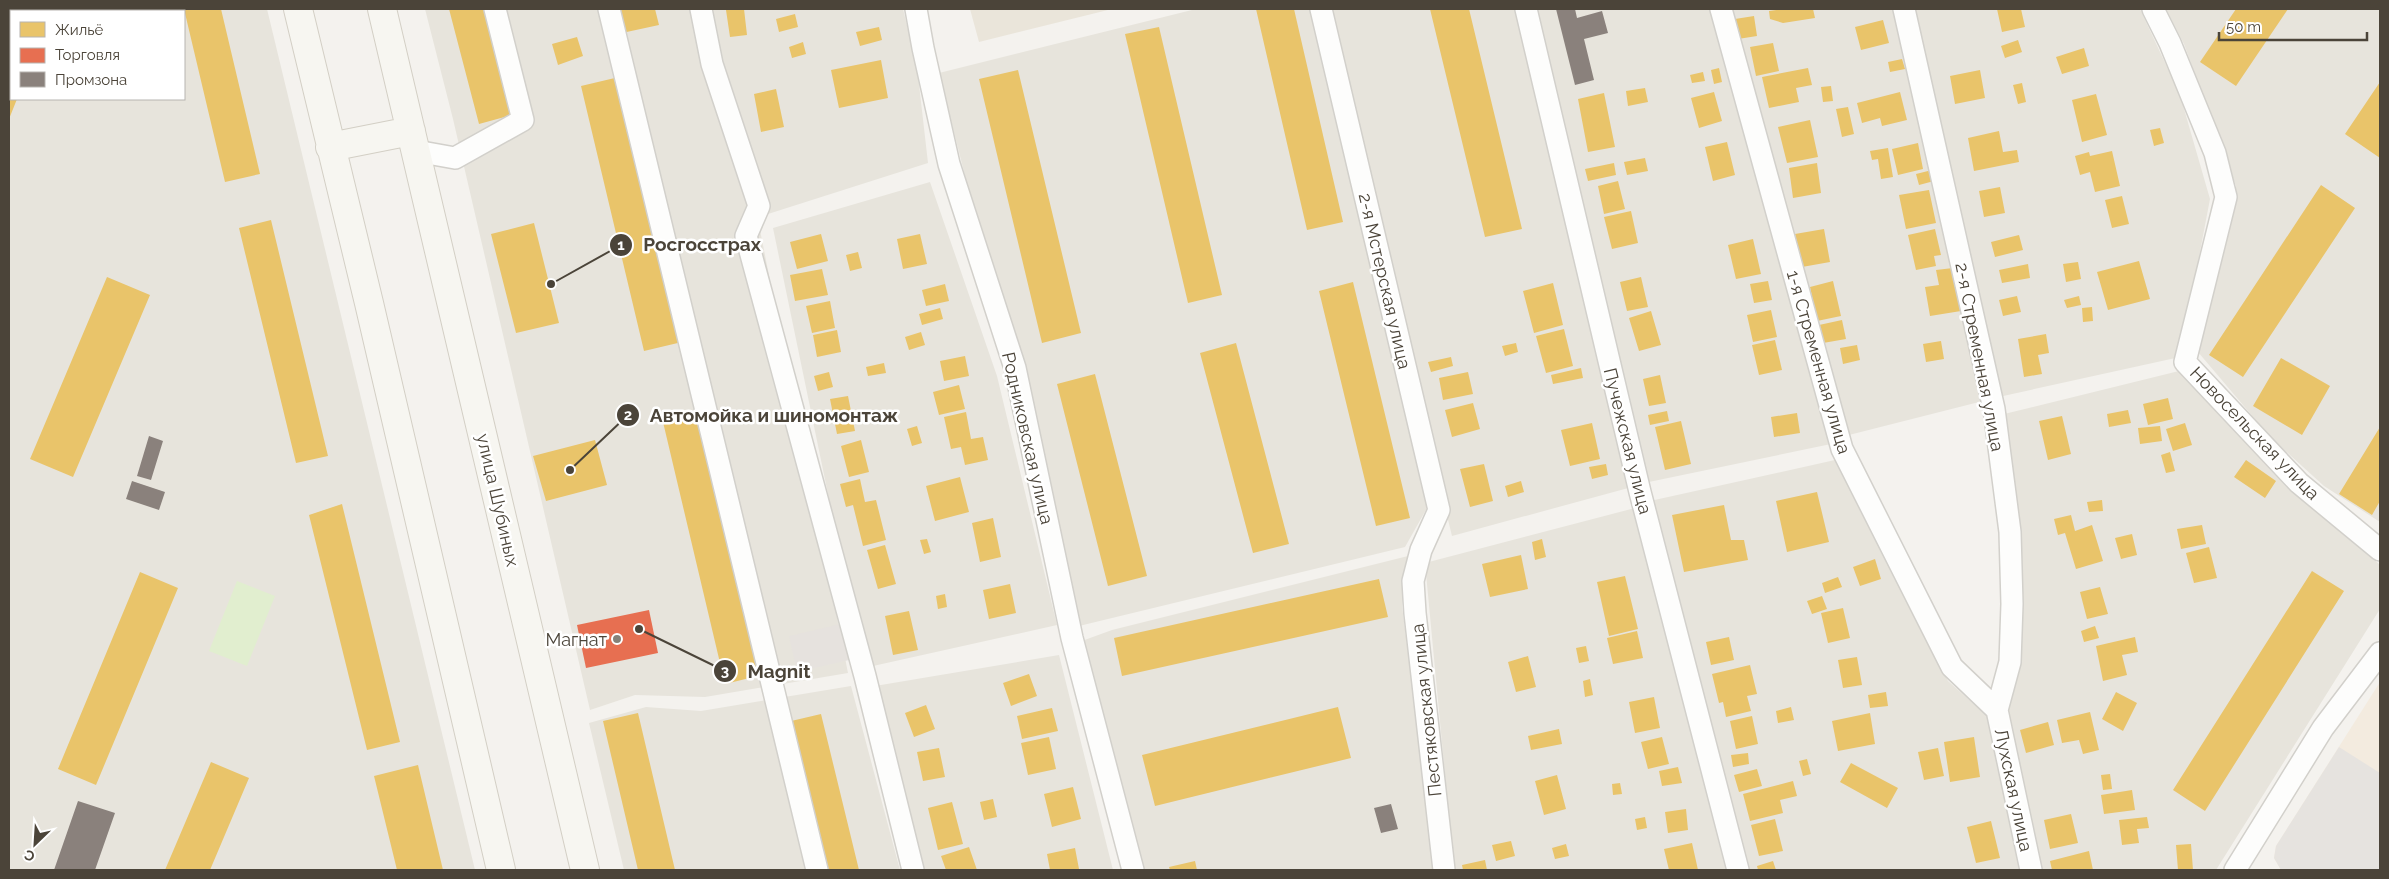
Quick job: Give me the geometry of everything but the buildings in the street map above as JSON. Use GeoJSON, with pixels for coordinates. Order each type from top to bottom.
{"type":"FeatureCollection","features":[{"type":"Feature","properties":{"kind":"main road"},"geometry":{"type":"LineString","coordinates":[[298,9],[369,303],[501,870]]}},
{"type":"Feature","properties":{"kind":"main road","name":"улица Шубиных"},"geometry":{"type":"LineString","coordinates":[[382,9],[585,870]]}},
{"type":"Feature","properties":{"kind":"main road"},"geometry":{"type":"LineString","coordinates":[[330,147],[413,141]]}},
{"type":"Feature","properties":{"kind":"street"},"geometry":{"type":"LineString","coordinates":[[413,141],[455,158],[523,120],[495,9]]}},
{"type":"Feature","properties":{"kind":"street"},"geometry":{"type":"LineString","coordinates":[[609,9],[817,870]]}},
{"type":"Feature","properties":{"kind":"street"},"geometry":{"type":"LineString","coordinates":[[701,9],[712,64],[759,206],[746,236],[863,666],[913,870]]}},
{"type":"Feature","properties":{"kind":"street","name":"Родниковская улица"},"geometry":{"type":"LineString","coordinates":[[916,9],[922,48],[949,164],[1015,368],[1072,638],[1133,870]]}},
{"type":"Feature","properties":{"kind":"street","name":"2-я Мстерская улица"},"geometry":{"type":"LineString","coordinates":[[1321,9],[1439,510],[1421,550]]}},
{"type":"Feature","properties":{"kind":"street","name":"Пучежская улица"},"geometry":{"type":"LineString","coordinates":[[1526,9],[1640,492],[1738,870]]}},
{"type":"Feature","properties":{"kind":"street","name":"1-я Стременная улица"},"geometry":{"type":"LineString","coordinates":[[1721,9],[1842,449],[1952,667],[1997,710]]}},
{"type":"Feature","properties":{"kind":"street","name":"2-я Стременная улица"},"geometry":{"type":"LineString","coordinates":[[1904,9],[1994,409],[2010,532],[2012,604],[2010,662],[1997,710]]}},
{"type":"Feature","properties":{"kind":"street","name":"Новосельская улица"},"geometry":{"type":"LineString","coordinates":[[2152,9],[2170,42],[2215,153],[2226,197],[2185,362],[2299,483],[2380,550]]}},
{"type":"Feature","properties":{"kind":"street","name":"Пестяковская улица"},"geometry":{"type":"LineString","coordinates":[[1421,550],[1413,581],[1414,613],[1444,870]]}},
{"type":"Feature","properties":{"kind":"street"},"geometry":{"type":"LineString","coordinates":[[2235,870],[2323,728],[2380,652]]}},
{"type":"Feature","properties":{"kind":"street","name":"Лухская улица"},"geometry":{"type":"LineString","coordinates":[[1997,710],[2031,870]]}},
{"type":"Feature","properties":{"kind":"shaded area"},"geometry":{"type":"Polygon","coordinates":[[[9,9],[267,9],[475,870],[9,870],[9,9]]]}},
{"type":"Feature","properties":{"kind":"shaded area"},"geometry":{"type":"Polygon","coordinates":[[[425,9],[690,9],[713,101],[759,225],[848,673],[705,697],[635,695],[590,710],[453,119],[425,9]]]}},
{"type":"Feature","properties":{"kind":"shaded area"},"geometry":{"type":"Polygon","coordinates":[[[707,9],[903,9],[917,67],[928,163],[768,214],[722,69],[707,9]]]}},
{"type":"Feature","properties":{"kind":"shaded area"},"geometry":{"type":"Polygon","coordinates":[[[970,9],[1112,9],[979,42],[970,9]]]}},
{"type":"Feature","properties":{"kind":"shaded area"},"geometry":{"type":"Polygon","coordinates":[[[1196,9],[1310,9],[1427,508],[1405,547],[1079,626],[939,73],[1196,9]]]}},
{"type":"Feature","properties":{"kind":"shaded area"},"geometry":{"type":"Polygon","coordinates":[[[1329,9],[1516,9],[1632,487],[1452,536],[1364,175],[1329,9]]]}},
{"type":"Feature","properties":{"kind":"shaded area"},"geometry":{"type":"Polygon","coordinates":[[[1531,9],[1714,9],[1831,444],[1644,483],[1531,9]]]}},
{"type":"Feature","properties":{"kind":"shaded area"},"geometry":{"type":"Polygon","coordinates":[[[1726,9],[1899,9],[1987,400],[1845,436],[1726,9]]]}},
{"type":"Feature","properties":{"kind":"shaded area"},"geometry":{"type":"Polygon","coordinates":[[[1914,9],[2140,9],[2180,95],[2210,199],[2180,357],[1994,398],[1914,9]]]}},
{"type":"Feature","properties":{"kind":"shaded area"},"geometry":{"type":"Polygon","coordinates":[[[2166,9],[2380,9],[2380,522],[2324,486],[2271,438],[2198,352],[2236,186],[2184,44],[2166,9]]]}},
{"type":"Feature","properties":{"kind":"shaded area"},"geometry":{"type":"Polygon","coordinates":[[[930,182],[997,376],[1057,625],[864,668],[773,228],[930,182]]]}},
{"type":"Feature","properties":{"kind":"shaded area"},"geometry":{"type":"Polygon","coordinates":[[[2183,370],[2297,487],[2380,565],[2380,609],[2216,870],[2042,870],[2002,712],[2000,415],[2183,370]]]}},
{"type":"Feature","properties":{"kind":"shaded area"},"geometry":{"type":"Polygon","coordinates":[[[1835,460],[1948,681],[1987,716],[2025,870],[1746,870],[1717,743],[1650,501],[1835,460]]]}},
{"type":"Feature","properties":{"kind":"shaded area"},"geometry":{"type":"Polygon","coordinates":[[[1635,508],[1728,870],[1454,870],[1425,563],[1635,508]]]}},
{"type":"Feature","properties":{"kind":"shaded area"},"geometry":{"type":"Polygon","coordinates":[[[1408,556],[1402,606],[1436,870],[1139,870],[1079,642],[1112,630],[1408,556]]]}},
{"type":"Feature","properties":{"kind":"shaded area"},"geometry":{"type":"Polygon","coordinates":[[[840,624],[849,660],[797,672],[789,636],[840,624]]]}},
{"type":"Feature","properties":{"kind":"shaded area"},"geometry":{"type":"Polygon","coordinates":[[[1059,655],[1113,870],[921,870],[869,687],[1059,655]]]}},
{"type":"Feature","properties":{"kind":"shaded area"},"geometry":{"type":"Polygon","coordinates":[[[2380,682],[2380,870],[2281,870],[2274,858],[2276,846],[2380,682]]]}},
{"type":"Feature","properties":{"kind":"shaded area"},"geometry":{"type":"Polygon","coordinates":[[[851,686],[900,870],[624,870],[589,723],[646,707],[701,711],[851,686]]]}},
{"type":"Feature","properties":{"kind":"shaded area"},"geometry":{"type":"Polygon","coordinates":[[[2339,747],[2380,773],[2380,870],[2281,870],[2274,858],[2276,846],[2339,747]]]}},
{"type":"Feature","properties":{"kind":"green space"},"geometry":{"type":"Polygon","coordinates":[[[237,581],[275,596],[247,666],[209,651],[237,581]]]}},
{"type":"Feature","properties":{"kind":"place","name":"Росгосстрах"},"geometry":{"type":"Point","coordinates":[551,284]}},
{"type":"Feature","properties":{"kind":"place","name":"Автомойка и шиномонтаж"},"geometry":{"type":"Point","coordinates":[570,470]}},
{"type":"Feature","properties":{"kind":"place","name":"Magnit"},"geometry":{"type":"Point","coordinates":[639,629]}},
{"type":"Feature","properties":{"kind":"place","name":"Магнат"},"geometry":{"type":"Point","coordinates":[617,639]}}]}
